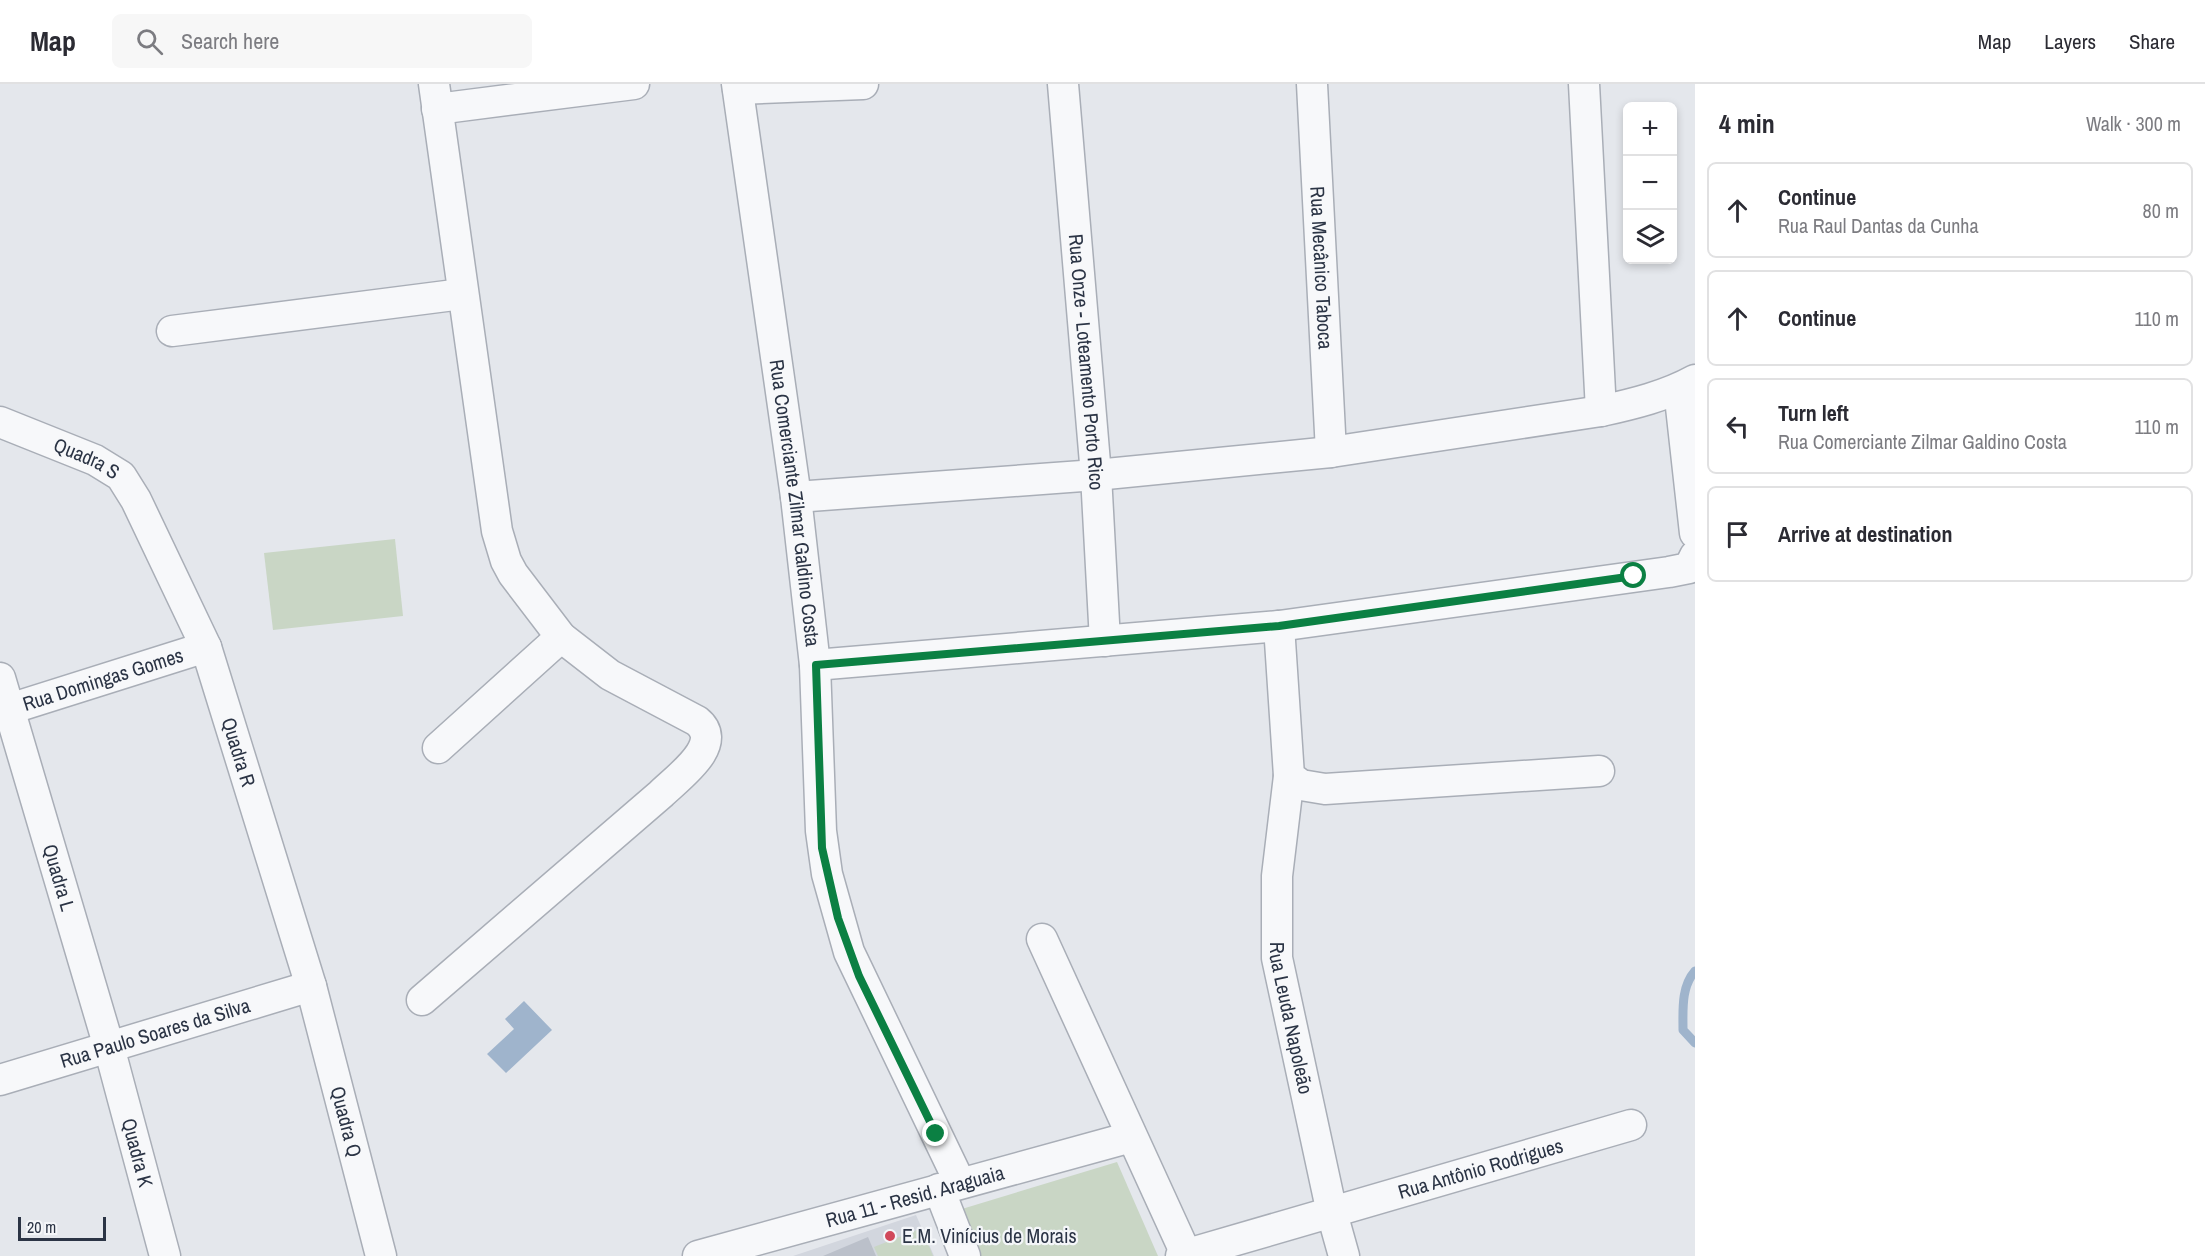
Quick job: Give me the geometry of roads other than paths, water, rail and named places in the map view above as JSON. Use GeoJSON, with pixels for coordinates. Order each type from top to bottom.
{"type":"FeatureCollection","features":[{"type":"Feature","properties":{"kind":"street"},"geometry":{"type":"LineString","coordinates":[[422,1000],[661,794],[698,758],[704,749],[706,735],[704,726],[610,675],[561,637],[513,574],[506,561],[500,541],[462,294],[436,96],[634,84]]}},
{"type":"Feature","properties":{"kind":"street"},"geometry":{"type":"LineString","coordinates":[[737,87],[863,84]]}},
{"type":"Feature","properties":{"kind":"street","name":"Rua Onze - Loteamento Porto Rico"},"geometry":{"type":"LineString","coordinates":[[1063,84],[1096,475],[1105,641]]}},
{"type":"Feature","properties":{"kind":"street","name":"Rua Mecânico Taboca"},"geometry":{"type":"LineString","coordinates":[[1312,84],[1331,452]]}},
{"type":"Feature","properties":{"kind":"street"},"geometry":{"type":"LineString","coordinates":[[1584,84],[1600,411]]}},
{"type":"Feature","properties":{"kind":"street","name":"Rua Comerciante Zilmar Galdino Costa"},"geometry":{"type":"LineString","coordinates":[[737,87],[796,496],[816,665],[822,848],[838,918],[859,976],[950,1186],[965,1256]]}},
{"type":"Feature","properties":{"kind":"street"},"geometry":{"type":"LineString","coordinates":[[172,331],[462,294]]}},
{"type":"Feature","properties":{"kind":"street"},"geometry":{"type":"LineString","coordinates":[[796,496],[1096,475],[1331,452],[1600,411],[1633,404],[1687,384],[1695,533]]}},
{"type":"Feature","properties":{"kind":"street","name":"Quadra S"},"geometry":{"type":"LineString","coordinates":[[0,422],[108,466],[121,476],[127,485],[147,525]]}},
{"type":"Feature","properties":{"kind":"street","name":"Quadra R"},"geometry":{"type":"LineString","coordinates":[[147,525],[206,647],[311,986]]}},
{"type":"Feature","properties":{"kind":"street"},"geometry":{"type":"LineString","coordinates":[[816,665],[1279,626],[1669,572],[1689,568],[1695,556]]}},
{"type":"Feature","properties":{"kind":"street","name":"Rua Leuda Napoleão"},"geometry":{"type":"LineString","coordinates":[[1279,626],[1289,776],[1277,876],[1277,958],[1332,1213],[1344,1256]]}},
{"type":"Feature","properties":{"kind":"street"},"geometry":{"type":"LineString","coordinates":[[438,748],[561,637]]}},
{"type":"Feature","properties":{"kind":"street","name":"Rua Domingas Gomes"},"geometry":{"type":"LineString","coordinates":[[4,711],[206,647]]}},
{"type":"Feature","properties":{"kind":"street","name":"Quadra L"},"geometry":{"type":"LineString","coordinates":[[0,678],[4,711],[109,1047]]}},
{"type":"Feature","properties":{"kind":"street"},"geometry":{"type":"LineString","coordinates":[[1289,776],[1301,785],[1325,789],[1599,771]]}},
{"type":"Feature","properties":{"kind":"street"},"geometry":{"type":"LineString","coordinates":[[1042,939],[1184,1255]]}},
{"type":"Feature","properties":{"kind":"street","name":"Rua Paulo Soares da Silva"},"geometry":{"type":"LineString","coordinates":[[0,1080],[311,986]]}},
{"type":"Feature","properties":{"kind":"street","name":"Quadra Q"},"geometry":{"type":"LineString","coordinates":[[311,986],[381,1256]]}},
{"type":"Feature","properties":{"kind":"street","name":"Quadra K"},"geometry":{"type":"LineString","coordinates":[[109,1047],[165,1256]]}},
{"type":"Feature","properties":{"kind":"street","name":"Rua Antônio Rodrigues"},"geometry":{"type":"LineString","coordinates":[[1184,1255],[1631,1125]]}},
{"type":"Feature","properties":{"kind":"street","name":"Rua 11 - Resid. Araguaia"},"geometry":{"type":"LineString","coordinates":[[698,1256],[1131,1137]]}},
{"type":"Feature","properties":{"kind":"water"},"geometry":{"type":"Polygon","coordinates":[[[524,1001],[552,1030],[506,1073],[487,1054],[514,1029],[505,1019],[524,1001]]]}},
{"type":"Feature","properties":{"kind":"waterway"},"geometry":{"type":"LineString","coordinates":[[1695,971],[1685,991],[1683,1015],[1683,1030],[1695,1043]]}},
{"type":"Feature","properties":{"kind":"place","name":"E.M. Vinícius de Morais"},"geometry":{"type":"Point","coordinates":[890,1236]}}]}
